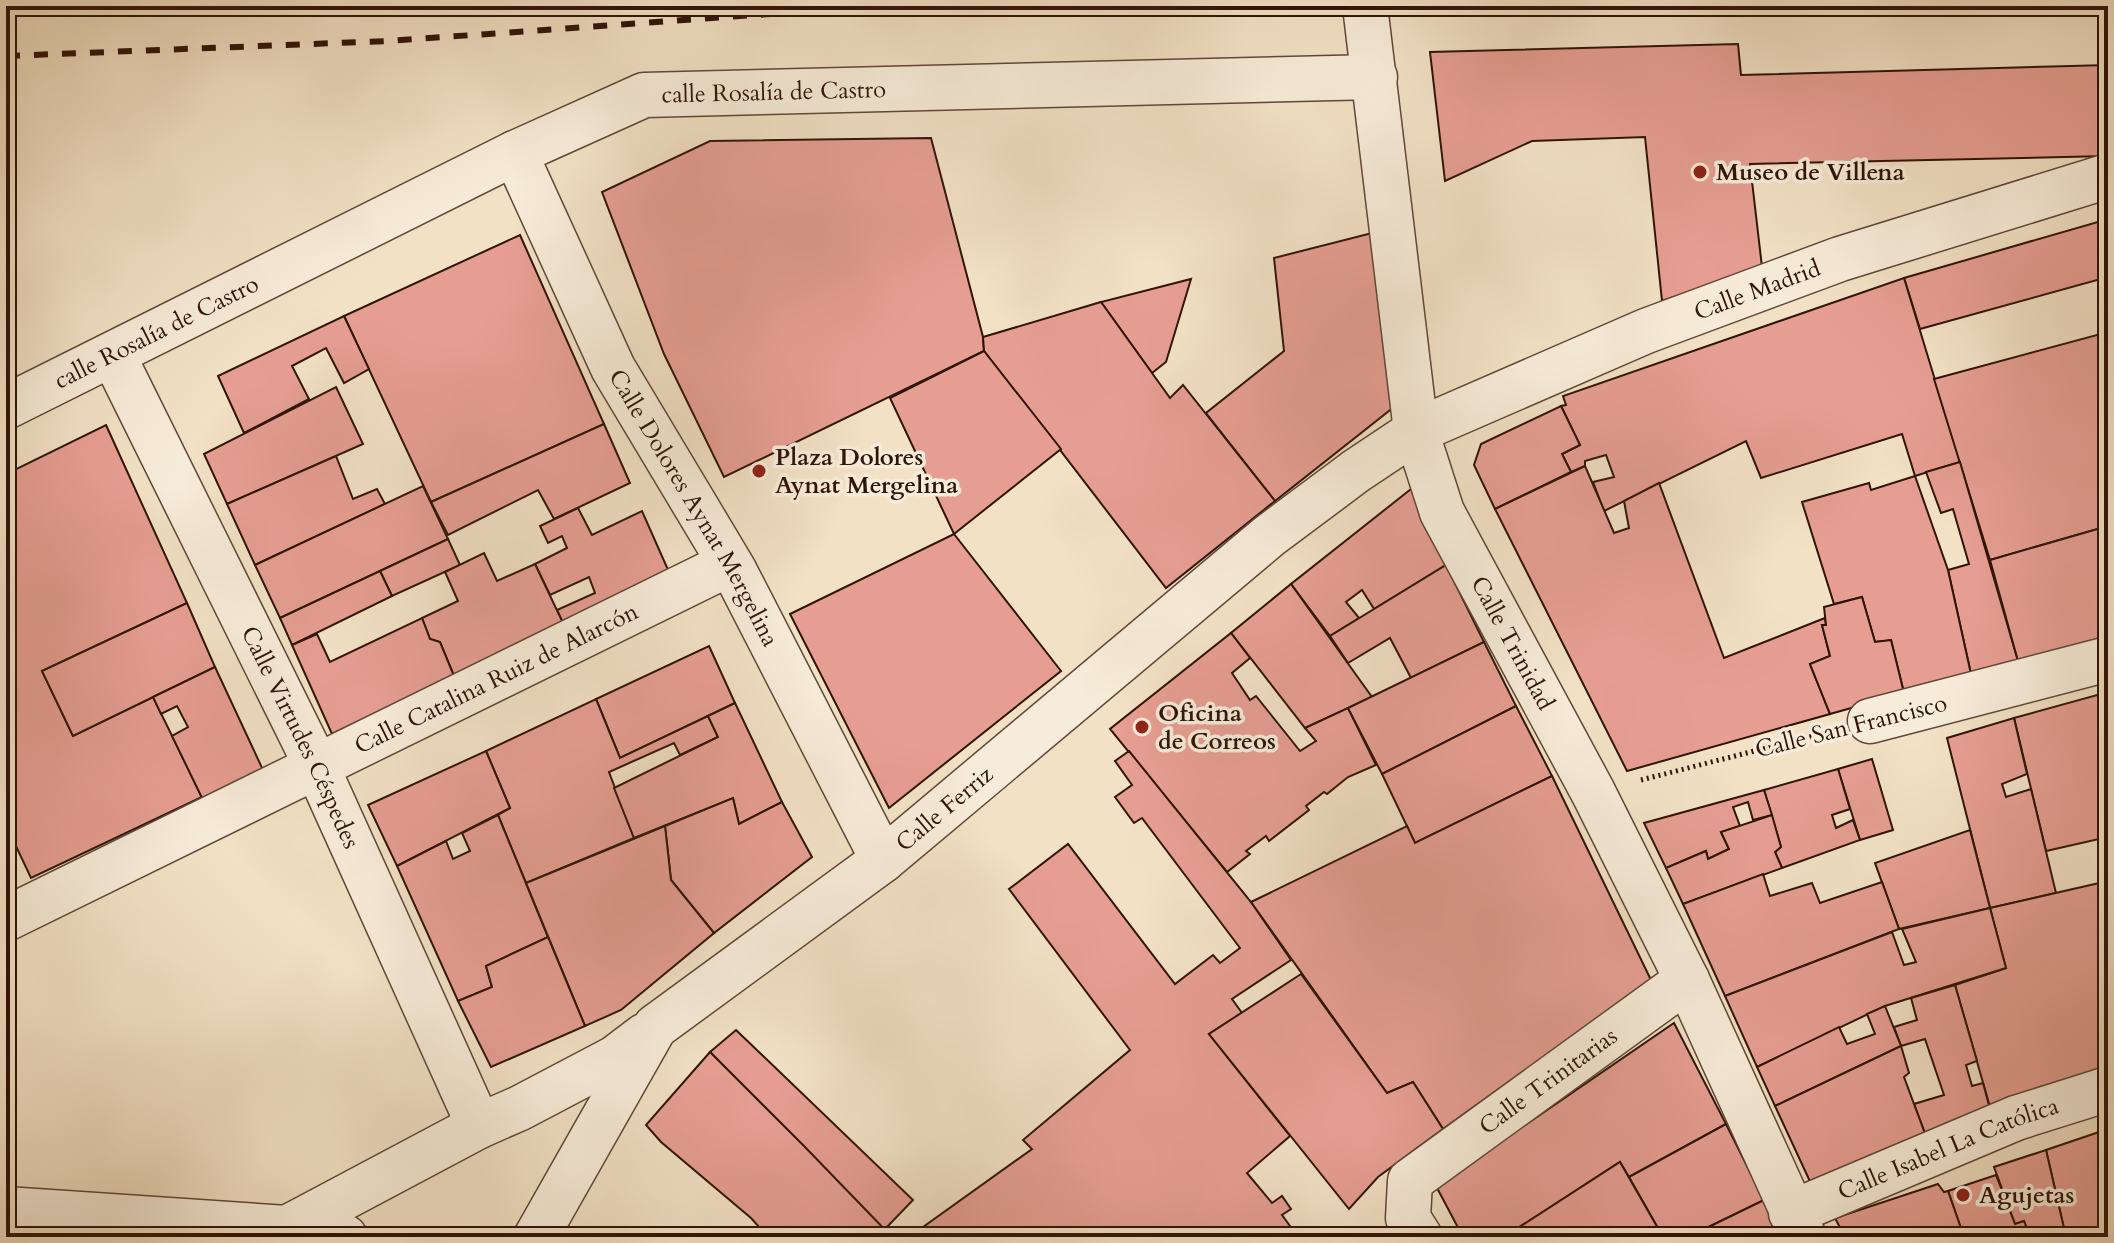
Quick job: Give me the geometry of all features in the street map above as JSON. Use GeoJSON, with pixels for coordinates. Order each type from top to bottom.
{"type":"FeatureCollection","features":[{"type":"Feature","properties":{"kind":"street","name":"Calle Trinidad"},"geometry":{"type":"LineString","coordinates":[[1365,6],[1416,431],[1442,512],[1593,792],[1687,980],[1798,1225]]}},
{"type":"Feature","properties":{"kind":"street","name":"calle Rosalía de Castro"},"geometry":{"type":"LineString","coordinates":[[6,407],[515,153],[644,95],[1375,77]]}},
{"type":"Feature","properties":{"kind":"street","name":"Calle Dolores Aynat Mergelina"},"geometry":{"type":"LineString","coordinates":[[515,153],[613,368],[729,564],[883,860]]}},
{"type":"Feature","properties":{"kind":"street","name":"Calle Madrid"},"geometry":{"type":"LineString","coordinates":[[1416,431],[1646,331],[1840,259],[2108,176]]}},
{"type":"Feature","properties":{"kind":"street","name":"Calle Virtudes Céspedes"},"geometry":{"type":"LineString","coordinates":[[113,355],[317,767],[479,1126]]}},
{"type":"Feature","properties":{"kind":"street","name":"Calle Ferriz"},"geometry":{"type":"LineString","coordinates":[[536,1237],[655,1027],[883,860],[1269,536],[1416,431]]}},
{"type":"Feature","properties":{"kind":"street","name":"Calle Catalina Ruiz de Alarcón"},"geometry":{"type":"LineString","coordinates":[[6,919],[729,564]]}},
{"type":"Feature","properties":{"kind":"street","name":"Calle San Francisco"},"geometry":{"type":"LineString","coordinates":[[1870,721],[2108,659]]}},
{"type":"Feature","properties":{"kind":"street","name":"Calle Trinitarias"},"geometry":{"type":"LineString","coordinates":[[1420,1237],[1408,1218],[1410,1181],[1687,980]]}},
{"type":"Feature","properties":{"kind":"street"},"geometry":{"type":"LineString","coordinates":[[266,1227],[520,1108],[615,1058],[655,1027]]}},
{"type":"Feature","properties":{"kind":"street","name":"Calle Isabel La Católica"},"geometry":{"type":"LineString","coordinates":[[1798,1225],[2016,1118],[2108,1089]]}},
{"type":"Feature","properties":{"kind":"street"},"geometry":{"type":"LineString","coordinates":[[6,1209],[266,1227],[345,1237]]}},
{"type":"Feature","properties":{"kind":"path","name":"Calle San Francisco"},"geometry":{"type":"LineString","coordinates":[[1593,792],[1870,721]]}},
{"type":"Feature","properties":{"kind":"building","name":"Museo de Villena"},"geometry":{"type":"Polygon","coordinates":[[[1738,44],[1741,75],[2108,65],[2108,156],[1750,164],[1762,267],[1662,301],[1645,137],[1532,141],[1445,181],[1430,52],[1738,44]]]}},
{"type":"Feature","properties":{"kind":"building"},"geometry":{"type":"Polygon","coordinates":[[[931,138],[983,337],[984,351],[724,477],[664,354],[602,192],[710,141],[931,138]]]}},
{"type":"Feature","properties":{"kind":"building"},"geometry":{"type":"Polygon","coordinates":[[[2108,219],[2108,277],[1920,329],[1904,278],[2108,219]]]}},
{"type":"Feature","properties":{"kind":"building"},"geometry":{"type":"Polygon","coordinates":[[[1380,231],[1404,399],[1275,501],[1206,413],[1284,351],[1274,258],[1380,231]]]}},
{"type":"Feature","properties":{"kind":"building"},"geometry":{"type":"Polygon","coordinates":[[[520,235],[604,424],[431,502],[344,316],[520,235]]]}},
{"type":"Feature","properties":{"kind":"building"},"geometry":{"type":"Polygon","coordinates":[[[1904,278],[1960,462],[1915,476],[1902,434],[1761,478],[1746,441],[1604,511],[1593,482],[1614,477],[1606,455],[1585,461],[1585,466],[1571,472],[1562,454],[1580,445],[1561,406],[1566,405],[1563,396],[1904,278]]]}},
{"type":"Feature","properties":{"kind":"building"},"geometry":{"type":"Polygon","coordinates":[[[1191,279],[1166,362],[1152,373],[1101,302],[1191,279]]]}},
{"type":"Feature","properties":{"kind":"building"},"geometry":{"type":"Polygon","coordinates":[[[1101,302],[1170,398],[1183,385],[1275,501],[1166,588],[984,351],[983,337],[1101,302]]]}},
{"type":"Feature","properties":{"kind":"building"},"geometry":{"type":"Polygon","coordinates":[[[344,316],[369,369],[344,383],[326,348],[292,366],[309,399],[244,433],[218,376],[344,316]]]}},
{"type":"Feature","properties":{"kind":"building"},"geometry":{"type":"Polygon","coordinates":[[[2108,332],[2108,526],[1990,560],[1934,379],[2108,332]]]}},
{"type":"Feature","properties":{"kind":"building"},"geometry":{"type":"Polygon","coordinates":[[[984,351],[1061,449],[954,534],[890,398],[984,351]]]}},
{"type":"Feature","properties":{"kind":"building"},"geometry":{"type":"Polygon","coordinates":[[[336,387],[363,444],[227,504],[204,454],[336,387]]]}},
{"type":"Feature","properties":{"kind":"building"},"geometry":{"type":"Polygon","coordinates":[[[1561,406],[1580,445],[1562,454],[1571,472],[1495,509],[1474,465],[1481,444],[1561,406]]]}},
{"type":"Feature","properties":{"kind":"building"},"geometry":{"type":"Polygon","coordinates":[[[604,424],[630,483],[554,519],[538,490],[448,535],[431,502],[604,424]]]}},
{"type":"Feature","properties":{"kind":"building"},"geometry":{"type":"Polygon","coordinates":[[[106,425],[187,603],[42,671],[73,736],[153,697],[202,797],[31,878],[6,825],[6,474],[106,425]]]}},
{"type":"Feature","properties":{"kind":"building"},"geometry":{"type":"Polygon","coordinates":[[[336,456],[353,499],[377,489],[385,504],[255,565],[227,504],[336,456]]]}},
{"type":"Feature","properties":{"kind":"building"},"geometry":{"type":"Polygon","coordinates":[[[1960,462],[2018,661],[1971,674],[1948,570],[1969,564],[1953,509],[1941,513],[1926,472],[1960,462]]]}},
{"type":"Feature","properties":{"kind":"building"},"geometry":{"type":"Polygon","coordinates":[[[1585,466],[1614,533],[1629,528],[1624,501],[1659,483],[1724,658],[1825,618],[1826,625],[1822,625],[1830,656],[1810,664],[1830,714],[1627,771],[1495,509],[1585,466]]]}},
{"type":"Feature","properties":{"kind":"building"},"geometry":{"type":"Polygon","coordinates":[[[1915,476],[1948,570],[1971,674],[1904,693],[1891,640],[1875,642],[1862,597],[1834,604],[1802,502],[1869,483],[1871,490],[1915,476]]]}},
{"type":"Feature","properties":{"kind":"building"},"geometry":{"type":"Polygon","coordinates":[[[423,486],[448,539],[280,618],[255,565],[423,486]]]}},
{"type":"Feature","properties":{"kind":"building"},"geometry":{"type":"Polygon","coordinates":[[[1411,489],[1446,565],[1374,609],[1362,590],[1346,602],[1359,618],[1330,636],[1291,584],[1411,489]]]}},
{"type":"Feature","properties":{"kind":"building"},"geometry":{"type":"Polygon","coordinates":[[[578,508],[592,535],[642,511],[669,572],[563,623],[557,610],[595,593],[589,577],[550,595],[535,564],[567,548],[562,536],[548,543],[540,526],[578,508]]]}},
{"type":"Feature","properties":{"kind":"building"},"geometry":{"type":"Polygon","coordinates":[[[2108,526],[2108,636],[2018,661],[1990,560],[2108,526]]]}},
{"type":"Feature","properties":{"kind":"building"},"geometry":{"type":"Polygon","coordinates":[[[954,534],[1061,671],[889,808],[790,614],[954,534]]]}},
{"type":"Feature","properties":{"kind":"building"},"geometry":{"type":"Polygon","coordinates":[[[448,539],[460,565],[392,596],[380,571],[448,539]]]}},
{"type":"Feature","properties":{"kind":"building"},"geometry":{"type":"Polygon","coordinates":[[[484,553],[497,581],[535,564],[563,623],[454,676],[440,642],[430,639],[422,618],[458,601],[445,572],[484,553]]]}},
{"type":"Feature","properties":{"kind":"building"},"geometry":{"type":"Polygon","coordinates":[[[1446,565],[1484,642],[1411,678],[1390,638],[1348,663],[1330,636],[1446,565]]]}},
{"type":"Feature","properties":{"kind":"building"},"geometry":{"type":"Polygon","coordinates":[[[380,571],[392,596],[292,645],[280,618],[380,571]]]}},
{"type":"Feature","properties":{"kind":"building"},"geometry":{"type":"Polygon","coordinates":[[[1291,584],[1372,697],[1305,728],[1231,633],[1291,584]]]}},
{"type":"Feature","properties":{"kind":"building"},"geometry":{"type":"Polygon","coordinates":[[[1862,597],[1875,642],[1891,640],[1904,693],[1830,714],[1810,664],[1830,656],[1822,625],[1826,625],[1824,607],[1862,597]]]}},
{"type":"Feature","properties":{"kind":"building"},"geometry":{"type":"Polygon","coordinates":[[[187,603],[215,667],[73,736],[42,671],[187,603]]]}},
{"type":"Feature","properties":{"kind":"building"},"geometry":{"type":"Polygon","coordinates":[[[422,618],[430,639],[440,642],[454,676],[332,734],[292,645],[317,634],[330,662],[422,618]]]}},
{"type":"Feature","properties":{"kind":"building"},"geometry":{"type":"Polygon","coordinates":[[[1231,633],[1250,658],[1232,673],[1250,700],[1256,696],[1300,751],[1316,741],[1305,728],[1348,708],[1376,765],[1348,777],[1327,794],[1324,792],[1306,806],[1309,810],[1269,841],[1266,836],[1246,851],[1250,854],[1227,872],[1110,729],[1231,633]]]}},
{"type":"Feature","properties":{"kind":"building"},"geometry":{"type":"Polygon","coordinates":[[[1484,642],[1516,706],[1382,774],[1348,708],[1484,642]]]}},
{"type":"Feature","properties":{"kind":"building"},"geometry":{"type":"Polygon","coordinates":[[[709,646],[735,703],[620,758],[596,699],[709,646]]]}},
{"type":"Feature","properties":{"kind":"building"},"geometry":{"type":"Polygon","coordinates":[[[215,667],[263,770],[204,802],[172,736],[188,727],[177,706],[161,714],[153,697],[215,667]]]}},
{"type":"Feature","properties":{"kind":"building"},"geometry":{"type":"Polygon","coordinates":[[[2108,692],[2108,837],[2046,851],[2014,718],[2108,692]]]}},
{"type":"Feature","properties":{"kind":"building"},"geometry":{"type":"Polygon","coordinates":[[[596,699],[620,758],[708,716],[718,737],[680,755],[674,743],[609,772],[634,838],[526,883],[498,815],[510,808],[486,751],[596,699]]]}},
{"type":"Feature","properties":{"kind":"building"},"geometry":{"type":"Polygon","coordinates":[[[735,703],[782,802],[739,824],[733,798],[634,838],[614,788],[718,737],[708,716],[735,703]]]}},
{"type":"Feature","properties":{"kind":"building"},"geometry":{"type":"Polygon","coordinates":[[[1516,706],[1552,776],[1415,843],[1382,774],[1516,706]]]}},
{"type":"Feature","properties":{"kind":"building"},"geometry":{"type":"Polygon","coordinates":[[[2014,718],[2027,774],[2002,784],[2006,797],[2031,789],[2056,893],[1990,908],[1947,738],[2014,718]]]}},
{"type":"Feature","properties":{"kind":"building"},"geometry":{"type":"Polygon","coordinates":[[[486,751],[510,808],[397,866],[368,805],[486,751]]]}},
{"type":"Feature","properties":{"kind":"building"},"geometry":{"type":"Polygon","coordinates":[[[1129,751],[1251,902],[1291,960],[1232,999],[1242,1013],[1209,1034],[1290,1136],[1247,1173],[1272,1203],[1282,1196],[1291,1209],[1282,1215],[1298,1237],[914,1237],[912,1235],[1032,1149],[1023,1140],[1130,1050],[1009,889],[1068,844],[1175,984],[1213,955],[1220,963],[1240,948],[1142,818],[1134,823],[1115,797],[1132,785],[1115,761],[1129,751]]]}},
{"type":"Feature","properties":{"kind":"building"},"geometry":{"type":"Polygon","coordinates":[[[1872,759],[1893,830],[1860,840],[1838,769],[1872,759]]]}},
{"type":"Feature","properties":{"kind":"building"},"geometry":{"type":"Polygon","coordinates":[[[1838,769],[1850,809],[1832,815],[1836,828],[1853,820],[1860,840],[1782,868],[1775,852],[1781,847],[1764,790],[1838,769]]]}},
{"type":"Feature","properties":{"kind":"building"},"geometry":{"type":"Polygon","coordinates":[[[1552,776],[1651,980],[1443,1129],[1413,1082],[1387,1093],[1251,902],[1407,826],[1415,843],[1552,776]]]}},
{"type":"Feature","properties":{"kind":"building"},"geometry":{"type":"Polygon","coordinates":[[[1764,790],[1772,815],[1753,820],[1748,802],[1733,807],[1740,826],[1721,832],[1729,849],[1708,859],[1706,851],[1666,868],[1644,823],[1764,790]]]}},
{"type":"Feature","properties":{"kind":"building"},"geometry":{"type":"Polygon","coordinates":[[[733,798],[739,824],[782,802],[812,857],[714,933],[671,880],[665,826],[733,798]]]}},
{"type":"Feature","properties":{"kind":"building"},"geometry":{"type":"Polygon","coordinates":[[[498,815],[548,937],[486,966],[492,987],[458,1001],[397,866],[446,841],[453,859],[470,851],[462,833],[498,815]]]}},
{"type":"Feature","properties":{"kind":"building"},"geometry":{"type":"Polygon","coordinates":[[[1772,815],[1781,847],[1775,852],[1782,868],[1683,904],[1666,868],[1706,851],[1708,859],[1729,849],[1721,832],[1772,815]]]}},
{"type":"Feature","properties":{"kind":"building"},"geometry":{"type":"Polygon","coordinates":[[[665,826],[671,880],[714,933],[621,1010],[585,1026],[526,883],[665,826]]]}},
{"type":"Feature","properties":{"kind":"building"},"geometry":{"type":"Polygon","coordinates":[[[1970,830],[1990,908],[1899,929],[1875,863],[1970,830]]]}},
{"type":"Feature","properties":{"kind":"building"},"geometry":{"type":"Polygon","coordinates":[[[1763,874],[1770,896],[1812,883],[1820,903],[1882,882],[1899,929],[1725,996],[1683,904],[1763,874]]]}},
{"type":"Feature","properties":{"kind":"building"},"geometry":{"type":"Polygon","coordinates":[[[2108,881],[2108,1071],[1992,1114],[1955,985],[2006,968],[1990,908],[2108,881]]]}},
{"type":"Feature","properties":{"kind":"building"},"geometry":{"type":"Polygon","coordinates":[[[1990,908],[2006,968],[1885,1006],[1757,1067],[1725,996],[1892,932],[1904,965],[1916,962],[1902,929],[1990,908]]]}},
{"type":"Feature","properties":{"kind":"building"},"geometry":{"type":"Polygon","coordinates":[[[548,937],[585,1026],[491,1067],[458,1001],[492,987],[486,966],[548,937]]]}},
{"type":"Feature","properties":{"kind":"building"},"geometry":{"type":"Polygon","coordinates":[[[1301,974],[1387,1093],[1413,1082],[1443,1129],[1378,1177],[1349,1209],[1209,1034],[1301,974]]]}},
{"type":"Feature","properties":{"kind":"building"},"geometry":{"type":"Polygon","coordinates":[[[1955,985],[1977,1061],[1966,1065],[1972,1086],[1983,1083],[1994,1124],[1930,1147],[1914,1104],[1944,1095],[1925,1039],[1901,1046],[1894,1027],[1917,1020],[1911,998],[1955,985]]]}},
{"type":"Feature","properties":{"kind":"building"},"geometry":{"type":"Polygon","coordinates":[[[1885,1006],[1901,1046],[1775,1106],[1757,1067],[1839,1027],[1847,1044],[1875,1034],[1867,1014],[1885,1006]]]}},
{"type":"Feature","properties":{"kind":"building"},"geometry":{"type":"Polygon","coordinates":[[[1674,1023],[1726,1124],[1629,1177],[1620,1162],[1504,1237],[1463,1237],[1436,1186],[1674,1023]]]}},
{"type":"Feature","properties":{"kind":"building"},"geometry":{"type":"Polygon","coordinates":[[[736,1030],[913,1200],[884,1230],[710,1052],[736,1030]]]}},
{"type":"Feature","properties":{"kind":"building"},"geometry":{"type":"Polygon","coordinates":[[[1901,1046],[1909,1073],[1904,1077],[1930,1147],[1813,1188],[1775,1106],[1901,1046]]]}},
{"type":"Feature","properties":{"kind":"building"},"geometry":{"type":"Polygon","coordinates":[[[710,1052],[892,1237],[851,1237],[845,1230],[837,1237],[768,1237],[751,1218],[661,1142],[646,1125],[710,1052]]]}},
{"type":"Feature","properties":{"kind":"building"},"geometry":{"type":"Polygon","coordinates":[[[1726,1124],[1764,1200],[1688,1237],[1663,1237],[1629,1177],[1726,1124]]]}},
{"type":"Feature","properties":{"kind":"building"},"geometry":{"type":"Polygon","coordinates":[[[2108,1129],[2108,1237],[2066,1237],[2046,1150],[2108,1129]]]}},
{"type":"Feature","properties":{"kind":"building"},"geometry":{"type":"Polygon","coordinates":[[[2046,1150],[2066,1237],[2030,1237],[2024,1221],[2015,1224],[1994,1167],[2046,1150]]]}},
{"type":"Feature","properties":{"kind":"building"},"geometry":{"type":"Polygon","coordinates":[[[1620,1162],[1663,1237],[1504,1237],[1620,1162]]]}},
{"type":"Feature","properties":{"kind":"building"},"geometry":{"type":"Polygon","coordinates":[[[1996,1175],[2015,1224],[2024,1221],[2030,1237],[1964,1237],[1948,1191],[1996,1175]]]}},
{"type":"Feature","properties":{"kind":"building"},"geometry":{"type":"Polygon","coordinates":[[[1938,1184],[1944,1192],[1948,1191],[1964,1237],[1845,1237],[1835,1218],[1938,1184]]]}},
{"type":"Feature","properties":{"kind":"building"},"geometry":{"type":"Polygon","coordinates":[[[1764,1200],[1782,1237],[1688,1237],[1764,1200]]]}},
{"type":"Feature","properties":{"kind":"railway"},"geometry":{"type":"LineString","coordinates":[[6,56],[388,41],[883,6]]}},
{"type":"Feature","properties":{"kind":"place","name":"Museo de Villena"},"geometry":{"type":"Point","coordinates":[1700,172]}},
{"type":"Feature","properties":{"kind":"place","name":"Plaza Dolores Aynat Mergelina"},"geometry":{"type":"Point","coordinates":[759,471]}},
{"type":"Feature","properties":{"kind":"place","name":"Oficina de Correos"},"geometry":{"type":"Point","coordinates":[1142,727]}},
{"type":"Feature","properties":{"kind":"place","name":"Agujetas"},"geometry":{"type":"Point","coordinates":[1963,1195]}}]}
